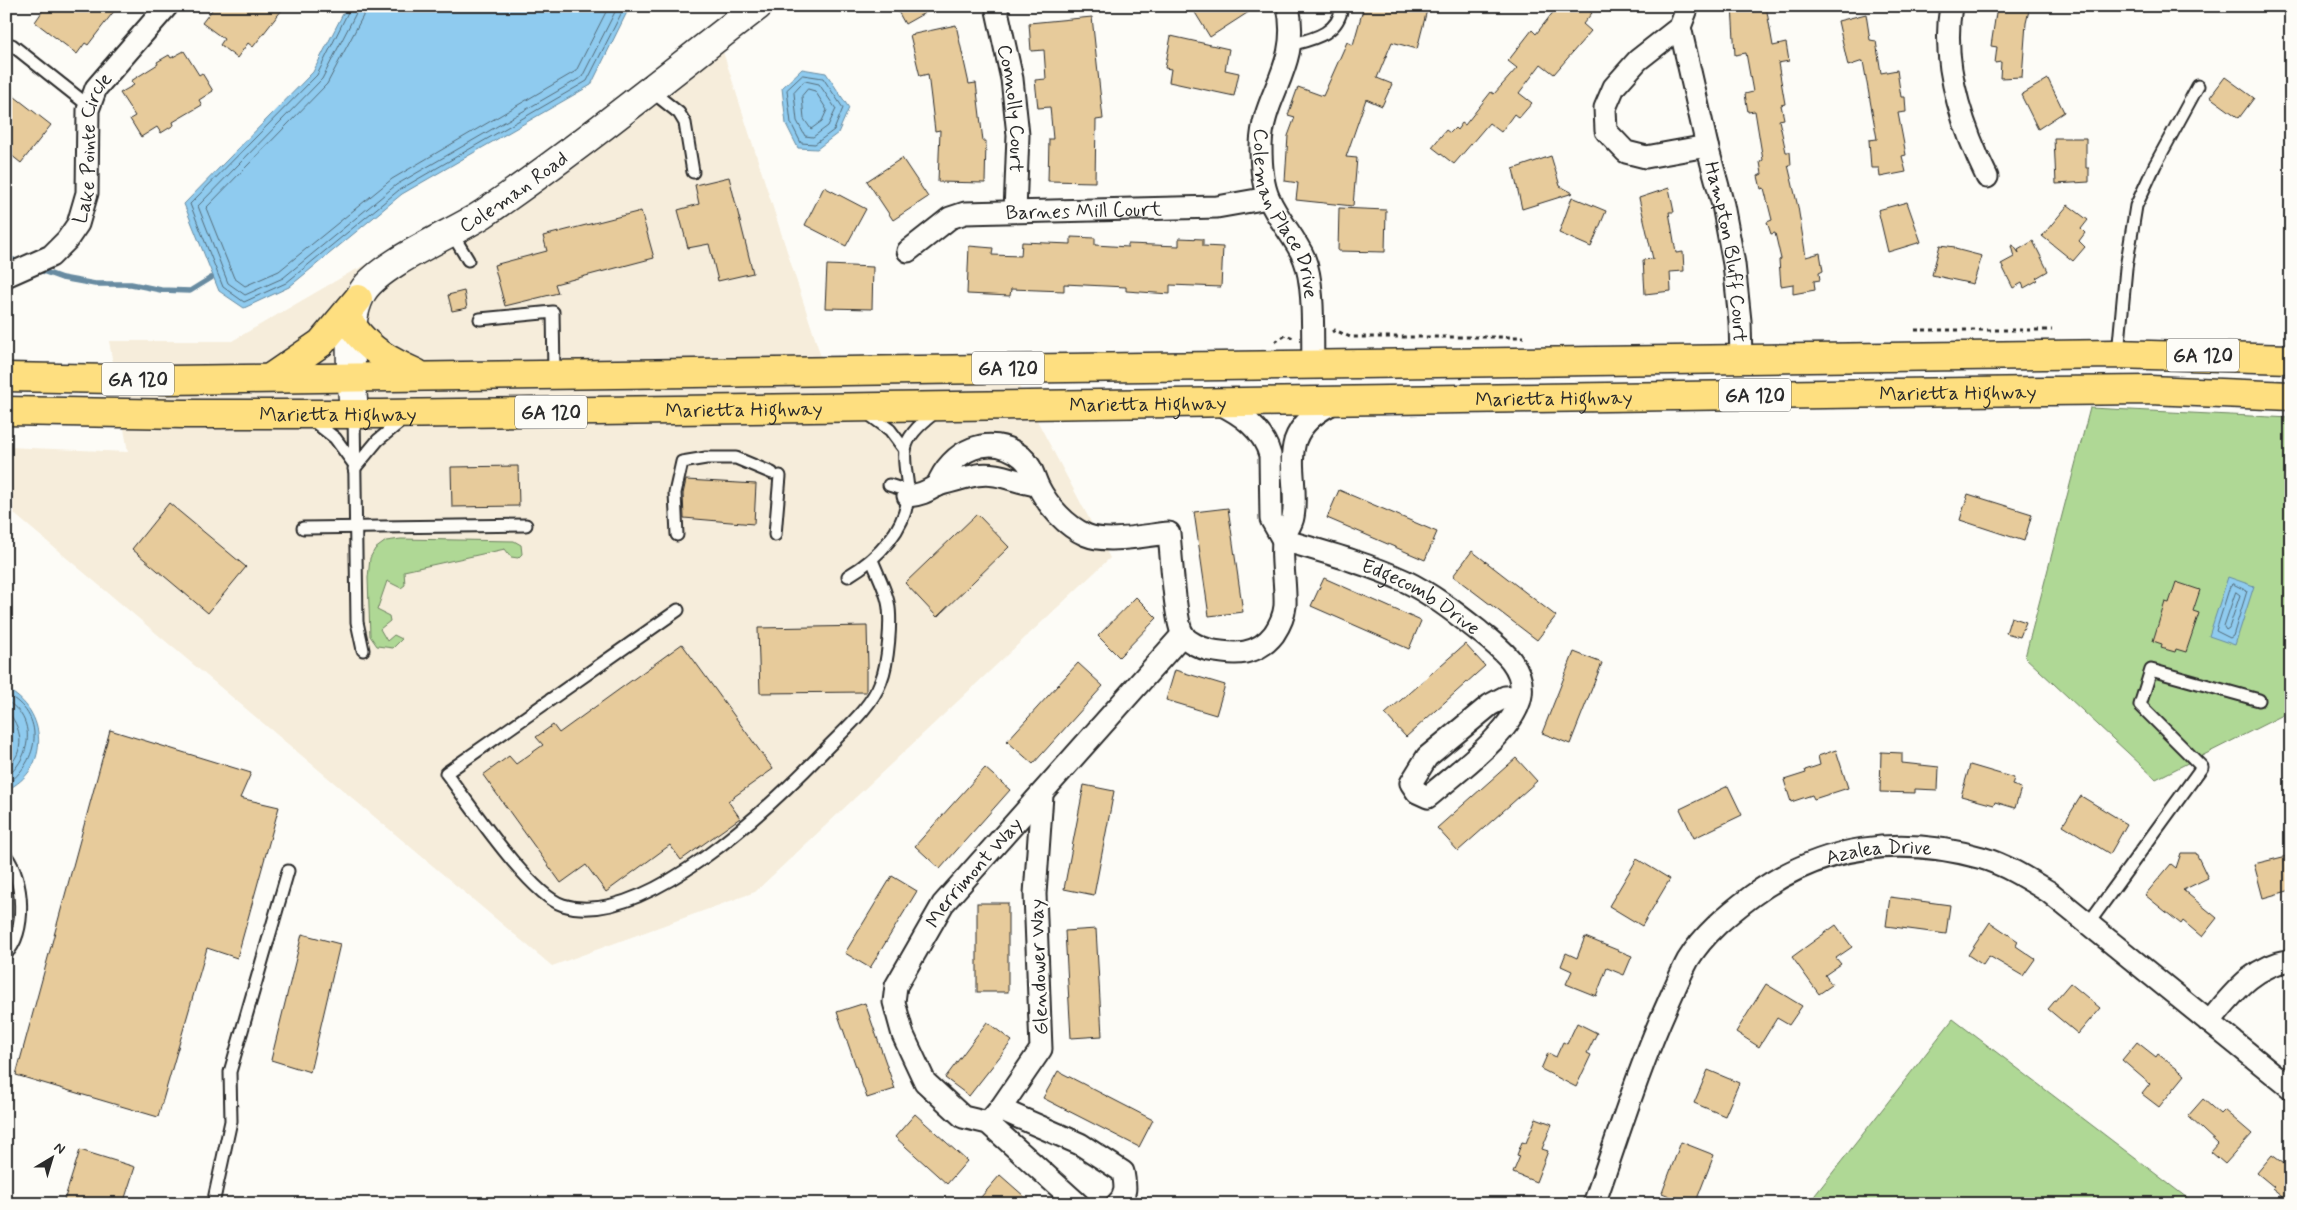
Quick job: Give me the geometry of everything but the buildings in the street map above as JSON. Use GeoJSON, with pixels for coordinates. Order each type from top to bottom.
{"type":"FeatureCollection","features":[{"type":"Feature","properties":{"kind":"highway"},"geometry":{"type":"LineString","coordinates":[[270,378],[321,343],[358,299]]}},
{"type":"Feature","properties":{"kind":"highway"},"geometry":{"type":"LineString","coordinates":[[353,327],[362,339],[379,354],[422,375]]}},
{"type":"Feature","properties":{"kind":"highway","name":"Marietta Highway"},"geometry":{"type":"LineString","coordinates":[[6,377],[167,380],[422,375],[2118,354],[2291,359]]}},
{"type":"Feature","properties":{"kind":"highway","name":"Marietta Highway"},"geometry":{"type":"LineString","coordinates":[[6,411],[413,414],[2047,390],[2150,390],[2291,396]]}},
{"type":"Feature","properties":{"kind":"street","name":"Lake Pointe Circle"},"geometry":{"type":"LineString","coordinates":[[6,276],[51,256],[67,240],[78,224],[87,193],[89,106],[96,88],[167,6]]}},
{"type":"Feature","properties":{"kind":"street","name":"Coleman Road"},"geometry":{"type":"LineString","coordinates":[[354,414],[352,376],[353,327],[358,299],[374,278],[481,215],[556,162],[758,6]]}},
{"type":"Feature","properties":{"kind":"street","name":"Connolly Court"},"geometry":{"type":"LineString","coordinates":[[996,6],[1012,79],[1018,136],[1015,211]]}},
{"type":"Feature","properties":{"kind":"street","name":"Coleman Place Drive"},"geometry":{"type":"LineString","coordinates":[[1288,6],[1291,20],[1288,61],[1266,117],[1261,146],[1263,173],[1268,198],[1304,259],[1310,294],[1313,364]]}},
{"type":"Feature","properties":{"kind":"street"},"geometry":{"type":"LineString","coordinates":[[1680,27],[1688,6]]}},
{"type":"Feature","properties":{"kind":"street"},"geometry":{"type":"LineString","coordinates":[[1951,6],[1948,49],[1957,93],[1972,145],[1987,177]]}},
{"type":"Feature","properties":{"kind":"street","name":"Hampton Bluff Court"},"geometry":{"type":"LineString","coordinates":[[1707,146],[1646,157],[1626,152],[1606,131],[1605,108],[1614,87],[1638,60],[1680,27],[1707,146],[1724,205],[1734,264],[1740,321],[1741,359]]}},
{"type":"Feature","properties":{"kind":"street","name":"Barnes Mill Court"},"geometry":{"type":"LineString","coordinates":[[908,250],[950,218],[965,212],[1217,208],[1268,198]]}},
{"type":"Feature","properties":{"kind":"street"},"geometry":{"type":"LineString","coordinates":[[937,486],[944,471],[960,453],[976,446],[991,445],[1007,449],[1022,458],[1033,470],[1037,485],[1065,521],[1088,536],[1109,539],[1169,533],[1179,620],[1183,634],[1190,642],[1206,650],[1238,654],[1257,650],[1278,628],[1284,606],[1283,540],[1294,517],[1293,456],[1297,436],[1311,417],[1339,401]]}},
{"type":"Feature","properties":{"kind":"street"},"geometry":{"type":"LineString","coordinates":[[1218,403],[1249,422],[1268,447],[1270,455],[1272,519],[1283,540]]}},
{"type":"Feature","properties":{"kind":"street"},"geometry":{"type":"LineString","coordinates":[[908,493],[925,494],[937,486],[969,476],[987,474],[1005,477],[1024,484],[1037,485]]}},
{"type":"Feature","properties":{"kind":"street","name":"Edgecomb Drive"},"geometry":{"type":"LineString","coordinates":[[1283,540],[1347,558],[1406,582],[1445,605],[1509,656],[1520,676],[1521,696]]}},
{"type":"Feature","properties":{"kind":"street","name":"Merrimont Way"},"geometry":{"type":"LineString","coordinates":[[1117,1204],[1122,1200],[1126,1189],[1122,1172],[1080,1144],[994,1116],[963,1117],[925,1082],[903,1035],[894,1002],[896,986],[943,904],[1042,795],[1183,634]]}},
{"type":"Feature","properties":{"kind":"street"},"geometry":{"type":"LineString","coordinates":[[1521,696],[1515,712],[1495,740],[1428,797],[1417,792],[1411,783],[1427,757],[1490,705],[1505,697],[1521,696]]}},
{"type":"Feature","properties":{"kind":"street","name":"Glendower Way"},"geometry":{"type":"LineString","coordinates":[[994,1116],[1041,1049],[1035,894],[1042,795]]}},
{"type":"Feature","properties":{"kind":"street","name":"Azalea Drive"},"geometry":{"type":"LineString","coordinates":[[1594,1204],[1655,1033],[1688,960],[1706,936],[1730,912],[1776,878],[1832,855],[1875,846],[1927,846],[1983,858],[2017,873],[2049,892],[2291,1088]]}},
{"type":"Feature","properties":{"kind":"street"},"geometry":{"type":"LineString","coordinates":[[2209,1022],[2246,980],[2258,970],[2274,963],[2291,960]]}},
{"type":"Feature","properties":{"kind":"street"},"geometry":{"type":"LineString","coordinates":[[994,1116],[1078,1204]]}},
{"type":"Feature","properties":{"kind":"lane"},"geometry":{"type":"LineString","coordinates":[[1290,45],[1315,39],[1334,26],[1342,6]]}},
{"type":"Feature","properties":{"kind":"lane"},"geometry":{"type":"LineString","coordinates":[[12,45],[89,106]]}},
{"type":"Feature","properties":{"kind":"lane"},"geometry":{"type":"LineString","coordinates":[[2118,354],[2126,268],[2136,206],[2154,165],[2198,86]]}},
{"type":"Feature","properties":{"kind":"lane"},"geometry":{"type":"LineString","coordinates":[[650,90],[679,113],[685,123],[693,172]]}},
{"type":"Feature","properties":{"kind":"lane"},"geometry":{"type":"LineString","coordinates":[[451,232],[468,260]]}},
{"type":"Feature","properties":{"kind":"lane"},"geometry":{"type":"LineString","coordinates":[[480,319],[553,312],[554,374]]}},
{"type":"Feature","properties":{"kind":"lane"},"geometry":{"type":"LineString","coordinates":[[905,450],[921,425],[946,406]]}},
{"type":"Feature","properties":{"kind":"lane"},"geometry":{"type":"LineString","coordinates":[[848,576],[872,560],[896,530],[906,507],[908,493],[905,450],[882,423],[855,408]]}},
{"type":"Feature","properties":{"kind":"lane"},"geometry":{"type":"LineString","coordinates":[[301,414],[334,438],[354,467]]}},
{"type":"Feature","properties":{"kind":"lane"},"geometry":{"type":"LineString","coordinates":[[354,414],[357,622],[363,650]]}},
{"type":"Feature","properties":{"kind":"lane"},"geometry":{"type":"LineString","coordinates":[[354,467],[388,431],[413,414]]}},
{"type":"Feature","properties":{"kind":"lane"},"geometry":{"type":"LineString","coordinates":[[677,535],[675,493],[682,462],[706,458],[736,458],[776,474],[775,535]]}},
{"type":"Feature","properties":{"kind":"lane"},"geometry":{"type":"LineString","coordinates":[[889,485],[908,493]]}},
{"type":"Feature","properties":{"kind":"lane"},"geometry":{"type":"LineString","coordinates":[[303,528],[526,525]]}},
{"type":"Feature","properties":{"kind":"lane"},"geometry":{"type":"LineString","coordinates":[[678,610],[446,773],[540,893],[562,905],[587,908],[613,904],[640,896],[671,879],[730,838],[786,790],[862,711],[881,682],[888,657],[888,602],[872,560]]}},
{"type":"Feature","properties":{"kind":"lane"},"geometry":{"type":"LineString","coordinates":[[2088,924],[2202,768],[2140,705],[2151,670],[2259,700]]}},
{"type":"Feature","properties":{"kind":"lane"},"geometry":{"type":"LineString","coordinates":[[6,856],[14,866],[22,895],[20,920],[11,949],[6,954]]}},
{"type":"Feature","properties":{"kind":"lane"},"geometry":{"type":"LineString","coordinates":[[213,1204],[230,1121],[230,1072],[288,871]]}},
{"type":"Feature","properties":{"kind":"path"},"geometry":{"type":"LineString","coordinates":[[1915,330],[2062,330]]}},
{"type":"Feature","properties":{"kind":"shaded area"},"geometry":{"type":"Polygon","coordinates":[[[717,33],[821,357],[1005,360],[1110,558],[755,892],[552,966],[6,507],[6,447],[128,452],[109,341],[232,341],[351,272],[509,197],[717,33]]]}},
{"type":"Feature","properties":{"kind":"green space"},"geometry":{"type":"Polygon","coordinates":[[[2090,408],[2291,418],[2291,711],[2156,779],[2025,657],[2090,408]]]}},
{"type":"Feature","properties":{"kind":"green space"},"geometry":{"type":"Polygon","coordinates":[[[401,539],[514,541],[521,545],[522,554],[518,558],[511,557],[505,549],[404,571],[405,585],[401,588],[387,581],[377,610],[389,616],[390,621],[380,629],[387,641],[394,635],[402,639],[393,648],[377,646],[370,636],[368,578],[370,558],[375,549],[386,541],[401,539]]]}},
{"type":"Feature","properties":{"kind":"green space"},"geometry":{"type":"Polygon","coordinates":[[[1953,1019],[2195,1204],[1808,1204],[1953,1019]]]}},
{"type":"Feature","properties":{"kind":"water"},"geometry":{"type":"Polygon","coordinates":[[[347,6],[630,6],[591,85],[402,194],[289,287],[244,308],[219,291],[184,204],[313,72],[347,6]]]}},
{"type":"Feature","properties":{"kind":"water"},"geometry":{"type":"Polygon","coordinates":[[[802,69],[826,73],[849,108],[838,133],[817,149],[798,148],[786,124],[782,88],[802,69]]]}},
{"type":"Feature","properties":{"kind":"water"},"geometry":{"type":"Polygon","coordinates":[[[2228,577],[2254,586],[2235,645],[2209,636],[2228,577]]]}},
{"type":"Feature","properties":{"kind":"water"},"geometry":{"type":"Polygon","coordinates":[[[6,689],[20,699],[30,711],[36,725],[39,740],[37,755],[31,769],[21,781],[6,790],[6,689]]]}},
{"type":"Feature","properties":{"kind":"waterway"},"geometry":{"type":"LineString","coordinates":[[6,257],[21,263]]}},
{"type":"Feature","properties":{"kind":"waterway"},"geometry":{"type":"LineString","coordinates":[[37,269],[62,278],[95,284],[131,284],[161,290],[190,291],[211,278]]}}]}
